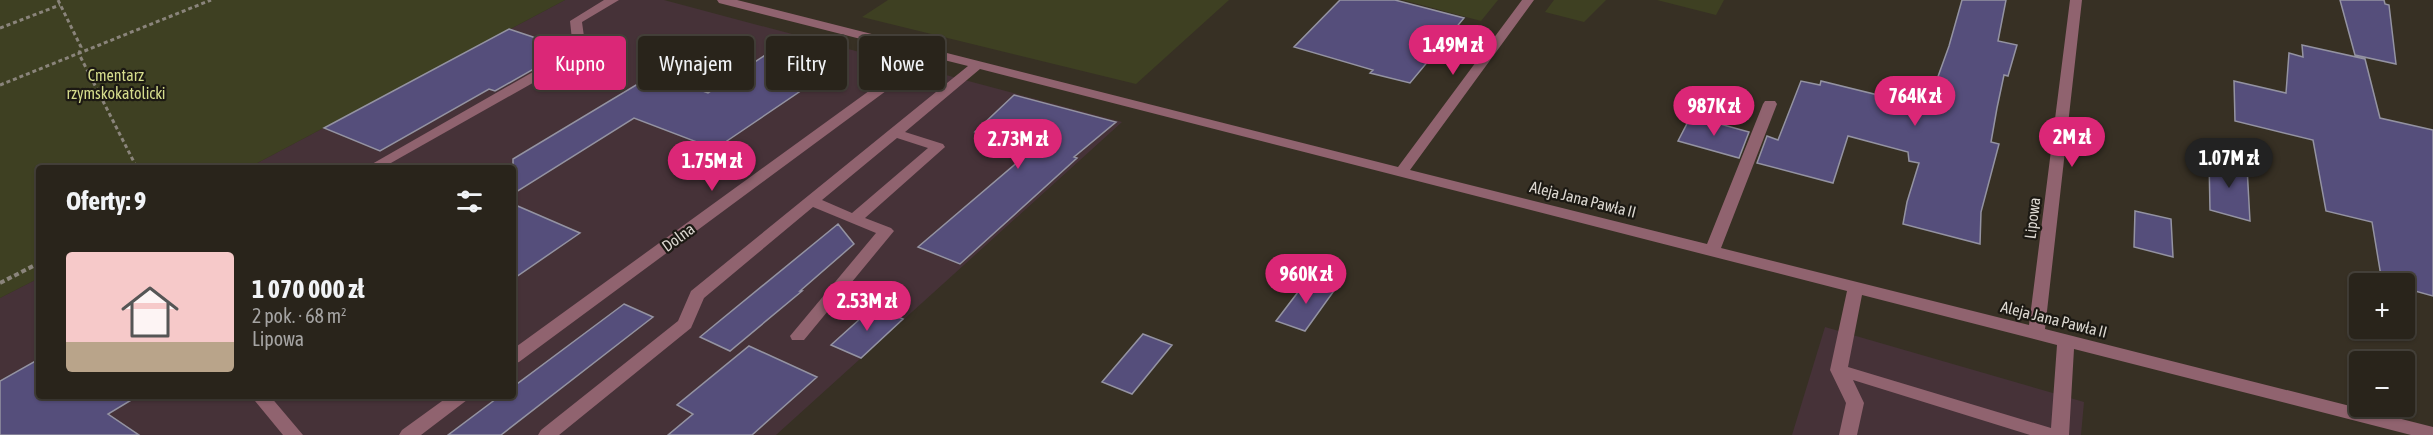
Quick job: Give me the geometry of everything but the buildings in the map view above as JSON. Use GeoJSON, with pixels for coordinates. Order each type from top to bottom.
{"type":"FeatureCollection","features":[{"type":"Feature","properties":{"kind":"street"},"geometry":{"type":"LineString","coordinates":[[377,165],[580,51],[576,21],[613,0]]}},
{"type":"Feature","properties":{"kind":"street","name":"Aleja Jana Pawła II"},"geometry":{"type":"LineString","coordinates":[[723,0],[867,36]]}},
{"type":"Feature","properties":{"kind":"street"},"geometry":{"type":"LineString","coordinates":[[1402,171],[1528,0]]}},
{"type":"Feature","properties":{"kind":"street","name":"Lipowa"},"geometry":{"type":"LineString","coordinates":[[2036,333],[2076,0]]}},
{"type":"Feature","properties":{"kind":"street","name":"Aleja Jana Pawła II"},"geometry":{"type":"LineString","coordinates":[[945,56],[2433,434]]}},
{"type":"Feature","properties":{"kind":"street"},"geometry":{"type":"LineString","coordinates":[[548,435],[685,324],[698,295],[979,64]]}},
{"type":"Feature","properties":{"kind":"street","name":"Dolna"},"geometry":{"type":"LineString","coordinates":[[516,356],[879,90]]}},
{"type":"Feature","properties":{"kind":"street"},"geometry":{"type":"LineString","coordinates":[[1712,251],[1770,104]]}},
{"type":"Feature","properties":{"kind":"street"},"geometry":{"type":"LineString","coordinates":[[854,219],[938,147],[894,133]]}},
{"type":"Feature","properties":{"kind":"street"},"geometry":{"type":"LineString","coordinates":[[798,336],[886,231],[811,201]]}},
{"type":"Feature","properties":{"kind":"street"},"geometry":{"type":"LineString","coordinates":[[1848,435],[1855,403],[1839,370],[1856,287]]}},
{"type":"Feature","properties":{"kind":"street"},"geometry":{"type":"LineString","coordinates":[[2060,435],[2066,341]]}},
{"type":"Feature","properties":{"kind":"street"},"geometry":{"type":"LineString","coordinates":[[1839,370],[2052,435]]}},
{"type":"Feature","properties":{"kind":"street"},"geometry":{"type":"LineString","coordinates":[[262,399],[280,422],[294,435]]}},
{"type":"Feature","properties":{"kind":"street"},"geometry":{"type":"LineString","coordinates":[[408,435],[457,399]]}},
{"type":"Feature","properties":{"kind":"path"},"geometry":{"type":"LineString","coordinates":[[58,0],[81,47],[78,54]]}},
{"type":"Feature","properties":{"kind":"path"},"geometry":{"type":"LineString","coordinates":[[0,85],[211,0]]}},
{"type":"Feature","properties":{"kind":"path"},"geometry":{"type":"LineString","coordinates":[[0,28],[60,5]]}},
{"type":"Feature","properties":{"kind":"path"},"geometry":{"type":"LineString","coordinates":[[78,54],[135,165]]}},
{"type":"Feature","properties":{"kind":"path"},"geometry":{"type":"LineString","coordinates":[[0,283],[36,265]]}},
{"type":"Feature","properties":{"kind":"shaded area"},"geometry":{"type":"Polygon","coordinates":[[[565,0],[664,0],[799,36],[766,36],[766,90],[847,90],[847,49],[859,52],[859,90],[945,90],[945,75],[1122,122],[776,435],[0,435],[0,298],[36,280],[36,399],[516,399],[516,165],[254,165],[565,0]]]}},
{"type":"Feature","properties":{"kind":"shaded area"},"geometry":{"type":"Polygon","coordinates":[[[1825,327],[2084,402],[2081,435],[1792,435],[1825,327]]]}},
{"type":"Feature","properties":{"kind":"green space","name":"Cmentarz rzymskokatolicki"},"geometry":{"type":"Polygon","coordinates":[[[0,0],[565,0],[254,165],[36,165],[36,280],[0,298],[0,0]]]}},
{"type":"Feature","properties":{"kind":"green space"},"geometry":{"type":"Polygon","coordinates":[[[888,0],[1229,0],[1136,84],[862,17],[888,0]]]}},
{"type":"Feature","properties":{"kind":"green space"},"geometry":{"type":"Polygon","coordinates":[[[1403,0],[1498,0],[1481,21],[1403,0]]]}},
{"type":"Feature","properties":{"kind":"green space"},"geometry":{"type":"Polygon","coordinates":[[[1554,0],[1606,0],[1584,22],[1545,12],[1554,0]]]}},
{"type":"Feature","properties":{"kind":"green space"},"geometry":{"type":"Polygon","coordinates":[[[1657,0],[1724,0],[1716,15],[1657,0]]]}}]}
